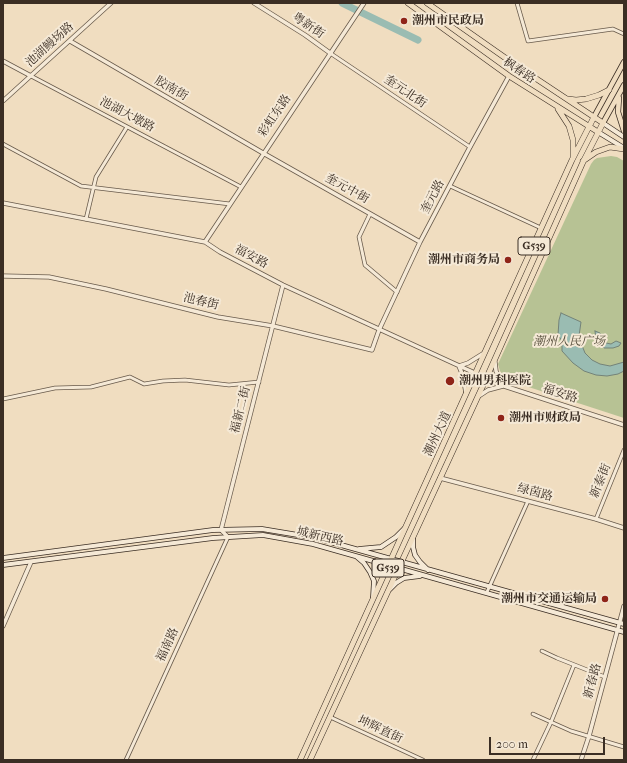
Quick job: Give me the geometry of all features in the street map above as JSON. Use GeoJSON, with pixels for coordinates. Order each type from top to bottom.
{"type":"FeatureCollection","features":[{"type":"Feature","properties":{"kind":"highway","name":"枫春路"},"geometry":{"type":"LineString","coordinates":[[408,3],[508,76],[557,108],[598,132]]}},
{"type":"Feature","properties":{"kind":"highway","name":"枫春路"},"geometry":{"type":"LineString","coordinates":[[427,3],[514,64],[603,123]]}},
{"type":"Feature","properties":{"kind":"highway"},"geometry":{"type":"LineString","coordinates":[[565,98],[576,100],[586,99],[609,90]]}},
{"type":"Feature","properties":{"kind":"highway"},"geometry":{"type":"LineString","coordinates":[[557,108],[569,126],[573,140],[572,160]]}},
{"type":"Feature","properties":{"kind":"highway","name":"潮州大道"},"geometry":{"type":"LineString","coordinates":[[300,760],[487,351],[572,160],[594,117]]}},
{"type":"Feature","properties":{"kind":"highway","name":"潮州大道"},"geometry":{"type":"LineString","coordinates":[[310,760],[478,396],[488,379],[495,358],[583,162],[603,123]]}},
{"type":"Feature","properties":{"kind":"highway"},"geometry":{"type":"LineString","coordinates":[[583,162],[596,152],[610,147],[624,148]]}},
{"type":"Feature","properties":{"kind":"main road"},"geometry":{"type":"LineString","coordinates":[[594,117],[624,62]]}},
{"type":"Feature","properties":{"kind":"main road"},"geometry":{"type":"LineString","coordinates":[[603,123],[624,85]]}},
{"type":"Feature","properties":{"kind":"main road"},"geometry":{"type":"LineString","coordinates":[[619,95],[618,112],[624,131]]}},
{"type":"Feature","properties":{"kind":"main road","name":"枫春路"},"geometry":{"type":"LineString","coordinates":[[603,123],[624,137]]}},
{"type":"Feature","properties":{"kind":"main road","name":"枫春路"},"geometry":{"type":"LineString","coordinates":[[598,132],[624,148]]}},
{"type":"Feature","properties":{"kind":"main road"},"geometry":{"type":"LineString","coordinates":[[356,550],[381,547],[396,537],[406,527]]}},
{"type":"Feature","properties":{"kind":"main road","name":"城新西路"},"geometry":{"type":"LineString","coordinates":[[3,558],[205,531],[262,529],[316,538],[401,563],[622,623]]}},
{"type":"Feature","properties":{"kind":"main road","name":"城新西路"},"geometry":{"type":"LineString","coordinates":[[3,565],[213,538],[263,535],[313,544],[624,632]]}},
{"type":"Feature","properties":{"kind":"main road"},"geometry":{"type":"LineString","coordinates":[[413,536],[413,547],[415,554],[428,570]]}},
{"type":"Feature","properties":{"kind":"main road"},"geometry":{"type":"LineString","coordinates":[[355,556],[364,563],[374,581],[373,600]]}},
{"type":"Feature","properties":{"kind":"main road"},"geometry":{"type":"LineString","coordinates":[[389,590],[404,578],[412,576],[425,576]]}},
{"type":"Feature","properties":{"kind":"street","name":"池湖鳗场路"},"geometry":{"type":"LineString","coordinates":[[3,101],[111,3]]}},
{"type":"Feature","properties":{"kind":"street","name":"粤新街"},"geometry":{"type":"LineString","coordinates":[[254,3],[305,35],[330,53]]}},
{"type":"Feature","properties":{"kind":"street","name":"彩虹东路"},"geometry":{"type":"LineString","coordinates":[[205,242],[364,3]]}},
{"type":"Feature","properties":{"kind":"street"},"geometry":{"type":"LineString","coordinates":[[517,3],[528,41],[613,29],[624,34]]}},
{"type":"Feature","properties":{"kind":"street","name":"胶南街"},"geometry":{"type":"LineString","coordinates":[[70,41],[263,153]]}},
{"type":"Feature","properties":{"kind":"street","name":"奎元北街"},"geometry":{"type":"LineString","coordinates":[[330,53],[470,147]]}},
{"type":"Feature","properties":{"kind":"street","name":"池湖大墩路"},"geometry":{"type":"LineString","coordinates":[[3,61],[241,187]]}},
{"type":"Feature","properties":{"kind":"street","name":"奎元路"},"geometry":{"type":"LineString","coordinates":[[379,330],[420,242],[508,76]]}},
{"type":"Feature","properties":{"kind":"street"},"geometry":{"type":"LineString","coordinates":[[86,219],[96,177],[127,127]]}},
{"type":"Feature","properties":{"kind":"street"},"geometry":{"type":"LineString","coordinates":[[3,144],[81,186],[230,204]]}},
{"type":"Feature","properties":{"kind":"street","name":"奎元中街"},"geometry":{"type":"LineString","coordinates":[[263,153],[420,242]]}},
{"type":"Feature","properties":{"kind":"street"},"geometry":{"type":"LineString","coordinates":[[450,186],[542,228]]}},
{"type":"Feature","properties":{"kind":"street","name":"福安路"},"geometry":{"type":"LineString","coordinates":[[3,203],[205,242],[220,252],[283,285],[476,374]]}},
{"type":"Feature","properties":{"kind":"street"},"geometry":{"type":"LineString","coordinates":[[370,214],[360,237],[365,265],[397,292]]}},
{"type":"Feature","properties":{"kind":"street","name":"池春街"},"geometry":{"type":"LineString","coordinates":[[3,276],[49,277],[106,289],[218,317],[273,326],[372,350],[379,330]]}},
{"type":"Feature","properties":{"kind":"street","name":"福新二街"},"geometry":{"type":"LineString","coordinates":[[221,530],[283,285]]}},
{"type":"Feature","properties":{"kind":"street"},"geometry":{"type":"LineString","coordinates":[[466,396],[463,376],[459,366],[468,363],[487,351]]}},
{"type":"Feature","properties":{"kind":"street"},"geometry":{"type":"LineString","coordinates":[[478,396],[488,390],[503,386],[496,372],[495,358]]}},
{"type":"Feature","properties":{"kind":"street"},"geometry":{"type":"LineString","coordinates":[[3,399],[55,388],[91,387],[130,377],[144,384],[162,381],[185,380],[229,385],[259,382]]}},
{"type":"Feature","properties":{"kind":"street","name":"福安路"},"geometry":{"type":"LineString","coordinates":[[488,379],[503,386],[624,425]]}},
{"type":"Feature","properties":{"kind":"street","name":"新泰街"},"geometry":{"type":"LineString","coordinates":[[596,519],[624,450]]}},
{"type":"Feature","properties":{"kind":"street","name":"绿茵路"},"geometry":{"type":"LineString","coordinates":[[440,478],[596,519],[624,528]]}},
{"type":"Feature","properties":{"kind":"street"},"geometry":{"type":"LineString","coordinates":[[487,592],[528,501]]}},
{"type":"Feature","properties":{"kind":"street"},"geometry":{"type":"LineString","coordinates":[[221,530],[228,537]]}},
{"type":"Feature","properties":{"kind":"street","name":"福南路"},"geometry":{"type":"LineString","coordinates":[[126,760],[228,537]]}},
{"type":"Feature","properties":{"kind":"street"},"geometry":{"type":"LineString","coordinates":[[3,626],[31,562]]}},
{"type":"Feature","properties":{"kind":"street","name":"新春路"},"geometry":{"type":"LineString","coordinates":[[581,760],[589,736],[617,630],[622,623],[624,606]]}},
{"type":"Feature","properties":{"kind":"street"},"geometry":{"type":"LineString","coordinates":[[542,651],[604,677]]}},
{"type":"Feature","properties":{"kind":"street"},"geometry":{"type":"LineString","coordinates":[[533,760],[551,722],[574,665]]}},
{"type":"Feature","properties":{"kind":"street"},"geometry":{"type":"LineString","coordinates":[[533,714],[571,731],[624,747]]}},
{"type":"Feature","properties":{"kind":"street","name":"坤辉直街"},"geometry":{"type":"LineString","coordinates":[[330,717],[423,760]]}},
{"type":"Feature","properties":{"kind":"green space","name":"潮州人民广场"},"geometry":{"type":"Polygon","coordinates":[[[611,156],[617,157],[624,161],[624,418],[507,380],[500,371],[498,364],[591,164],[597,158],[611,156]]]}},
{"type":"Feature","properties":{"kind":"water"},"geometry":{"type":"Polygon","coordinates":[[[561,313],[581,322],[579,336],[581,343],[585,353],[592,360],[600,364],[610,366],[624,362],[624,371],[607,376],[596,375],[584,371],[573,363],[562,351],[562,341],[558,335],[561,313]]]}},
{"type":"Feature","properties":{"kind":"water"},"geometry":{"type":"Polygon","coordinates":[[[595,331],[600,333],[601,338],[606,343],[611,344],[616,341],[621,343],[619,346],[613,348],[604,348],[596,340],[595,331]]]}},
{"type":"Feature","properties":{"kind":"waterway"},"geometry":{"type":"LineString","coordinates":[[342,3],[418,40]]}},
{"type":"Feature","properties":{"kind":"place","name":"潮州市民政局"},"geometry":{"type":"Point","coordinates":[404,21]}},
{"type":"Feature","properties":{"kind":"place","name":"潮州市商务局"},"geometry":{"type":"Point","coordinates":[508,260]}},
{"type":"Feature","properties":{"kind":"place","name":"潮州男科医院"},"geometry":{"type":"Point","coordinates":[450,381]}},
{"type":"Feature","properties":{"kind":"place","name":"潮州市财政局"},"geometry":{"type":"Point","coordinates":[501,418]}},
{"type":"Feature","properties":{"kind":"place","name":"潮州市交通运输局"},"geometry":{"type":"Point","coordinates":[605,599]}}]}
